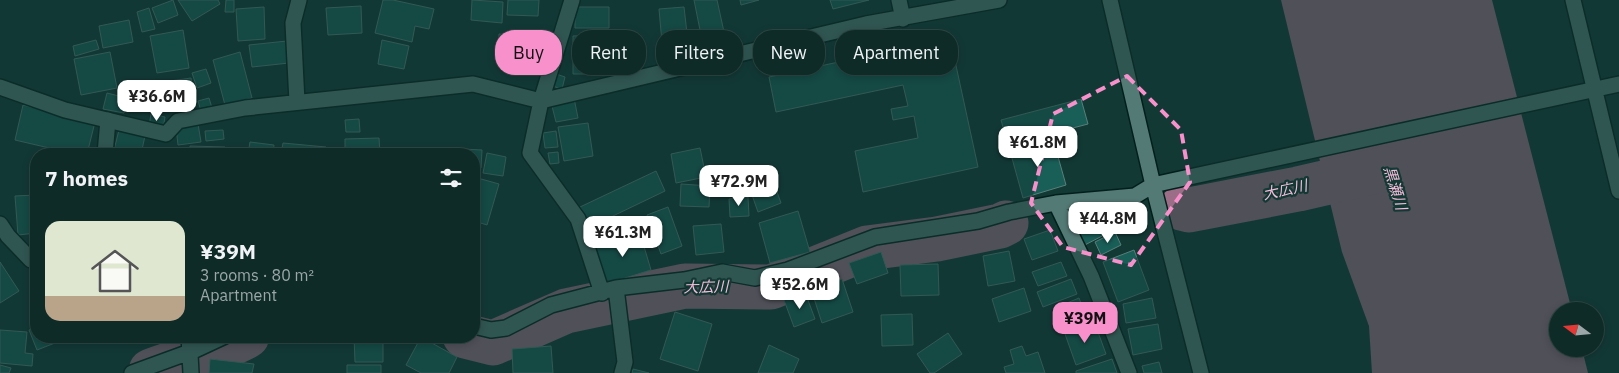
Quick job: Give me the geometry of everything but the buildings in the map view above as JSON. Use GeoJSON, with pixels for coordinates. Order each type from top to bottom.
{"type":"FeatureCollection","features":[{"type":"Feature","properties":{"kind":"street"},"geometry":{"type":"LineString","coordinates":[[296,102],[293,23],[299,0]]}},
{"type":"Feature","properties":{"kind":"street"},"geometry":{"type":"LineString","coordinates":[[572,0],[541,101],[530,153],[578,219],[609,290],[625,362],[622,373]]}},
{"type":"Feature","properties":{"kind":"street"},"geometry":{"type":"LineString","coordinates":[[900,0],[903,19]]}},
{"type":"Feature","properties":{"kind":"street"},"geometry":{"type":"LineString","coordinates":[[1,91],[65,110],[166,134],[178,121],[245,108],[473,84],[541,101],[866,24],[903,19],[998,0]]}},
{"type":"Feature","properties":{"kind":"street"},"geometry":{"type":"LineString","coordinates":[[1110,0],[1201,373]]}},
{"type":"Feature","properties":{"kind":"street"},"geometry":{"type":"LineString","coordinates":[[1573,0],[1619,191]]}},
{"type":"Feature","properties":{"kind":"street"},"geometry":{"type":"LineString","coordinates":[[480,327],[491,330],[506,328],[551,305],[609,290],[684,280],[722,272],[755,278],[788,270],[875,238],[978,221],[1009,212],[1056,203],[1136,196],[1154,185],[1175,180],[1619,84]]}},
{"type":"Feature","properties":{"kind":"street"},"geometry":{"type":"LineString","coordinates":[[106,148],[108,120]]}},
{"type":"Feature","properties":{"kind":"street"},"geometry":{"type":"LineString","coordinates":[[1056,203],[1091,276],[1129,373]]}},
{"type":"Feature","properties":{"kind":"street"},"geometry":{"type":"LineString","coordinates":[[0,224],[8,236],[30,260]]}},
{"type":"Feature","properties":{"kind":"street"},"geometry":{"type":"LineString","coordinates":[[189,343],[191,373]]}},
{"type":"Feature","properties":{"kind":"street"},"geometry":{"type":"LineString","coordinates":[[132,373],[209,343]]}},
{"type":"Feature","properties":{"kind":"highlighted area"},"geometry":{"type":"Polygon","coordinates":[[[1127,76],[1181,130],[1190,182],[1131,265],[1063,247],[1031,203],[1053,114],[1127,76]]]}},
{"type":"Feature","properties":{"kind":"water","name":"黒瀬川"},"geometry":{"type":"Polygon","coordinates":[[[1281,0],[1492,0],[1570,302],[1549,302],[1549,358],[1584,358],[1588,373],[1372,373],[1369,326],[1342,252],[1281,0]]]}},
{"type":"Feature","properties":{"kind":"waterway","name":"大広川"},"geometry":{"type":"LineString","coordinates":[[1181,208],[1189,210],[1298,189],[1385,169]]}},
{"type":"Feature","properties":{"kind":"waterway","name":"大広川"},"geometry":{"type":"LineString","coordinates":[[480,340],[493,343],[566,311],[685,286],[771,287],[867,248],[937,239],[1000,226],[1006,223]]}},
{"type":"Feature","properties":{"kind":"waterway","name":"大広川"},"geometry":{"type":"LineString","coordinates":[[151,371],[233,343]]}}]}
